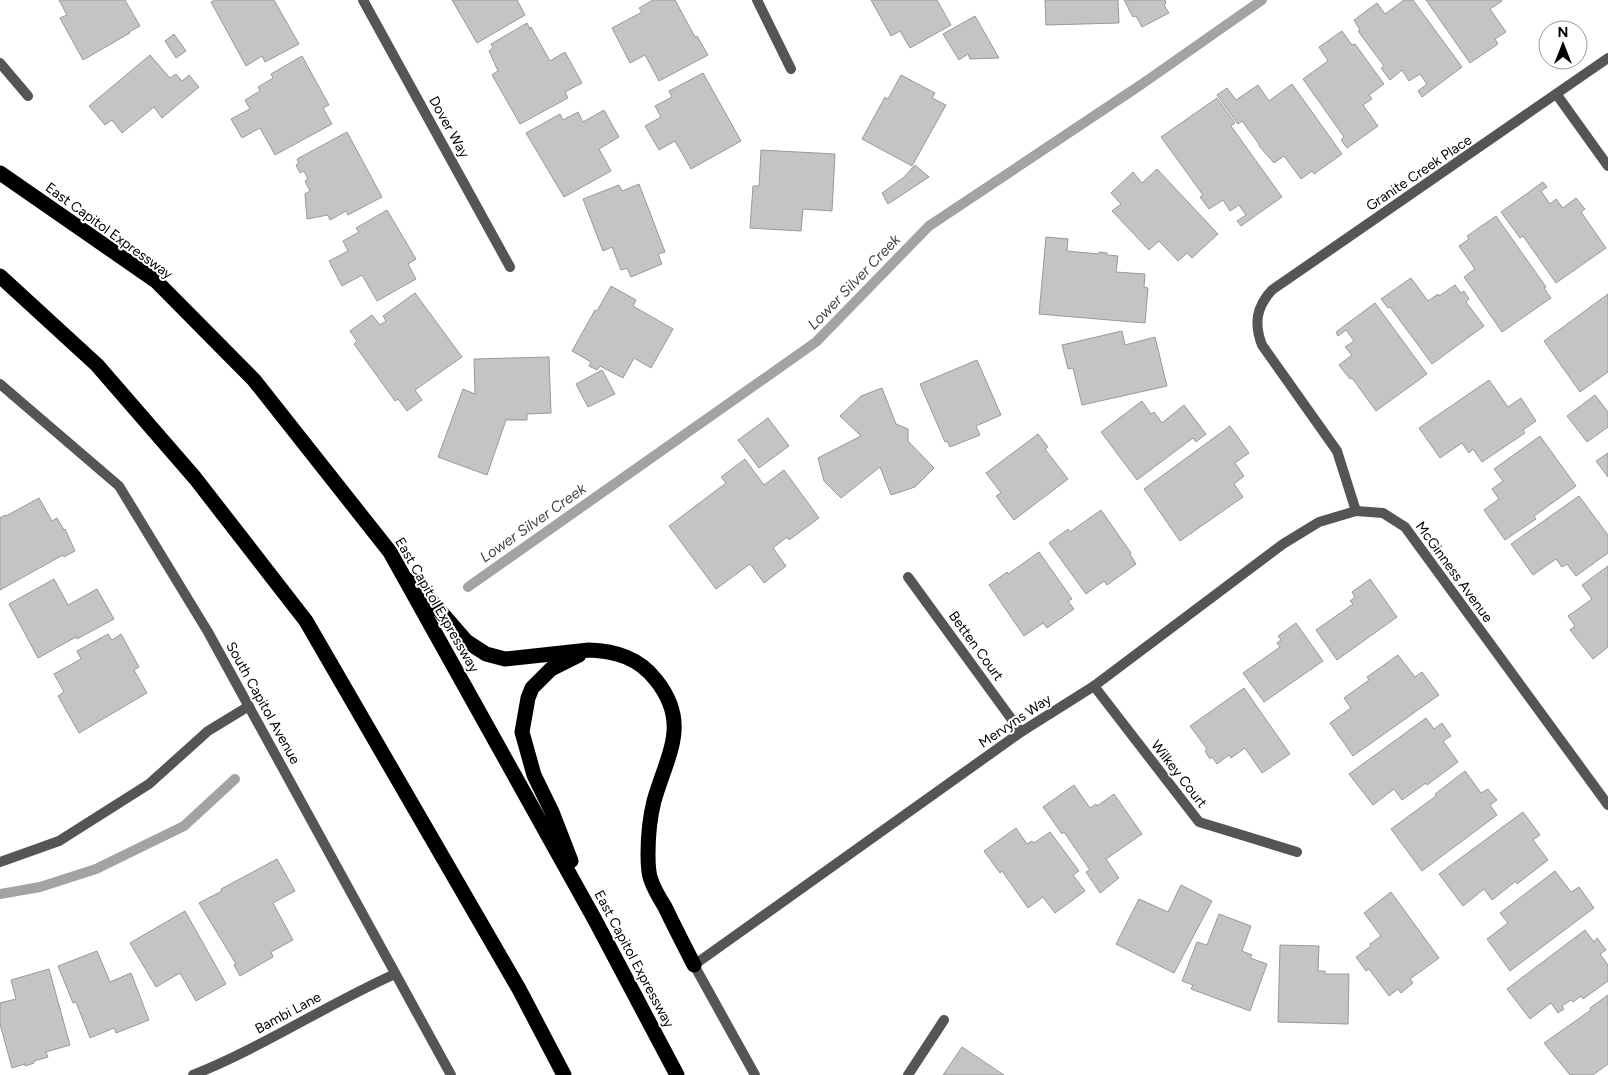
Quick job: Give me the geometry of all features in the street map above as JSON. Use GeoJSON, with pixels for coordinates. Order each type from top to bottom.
{"type":"FeatureCollection","features":[{"type":"Feature","properties":{"kind":"highway","name":"East Capitol Expressway"},"geometry":{"type":"LineString","coordinates":[[0,173],[156,281],[254,380],[390,552],[595,920],[678,1075]]}},
{"type":"Feature","properties":{"kind":"highway"},"geometry":{"type":"LineString","coordinates":[[0,276],[97,365],[195,478],[306,621],[519,989],[564,1075]]}},
{"type":"Feature","properties":{"kind":"highway"},"geometry":{"type":"LineString","coordinates":[[390,552],[466,642],[486,654],[505,659],[589,650],[618,653],[635,660],[650,672],[664,690],[673,711],[675,731],[674,742],[654,802],[648,855],[650,880],[694,965]]}},
{"type":"Feature","properties":{"kind":"highway"},"geometry":{"type":"LineString","coordinates":[[589,650],[551,669],[532,688],[528,698],[522,732],[534,775],[552,812],[595,920]]}},
{"type":"Feature","properties":{"kind":"street","name":"Dover Way"},"geometry":{"type":"LineString","coordinates":[[364,0],[510,267]]}},
{"type":"Feature","properties":{"kind":"street"},"geometry":{"type":"LineString","coordinates":[[757,0],[791,69]]}},
{"type":"Feature","properties":{"kind":"street","name":"Granite Creek Place"},"geometry":{"type":"LineString","coordinates":[[1356,511],[1337,451],[1262,345],[1257,332],[1257,319],[1259,308],[1264,298],[1272,290],[1608,58]]}},
{"type":"Feature","properties":{"kind":"street"},"geometry":{"type":"LineString","coordinates":[[0,63],[28,96]]}},
{"type":"Feature","properties":{"kind":"street"},"geometry":{"type":"LineString","coordinates":[[1557,95],[1608,166]]}},
{"type":"Feature","properties":{"kind":"street","name":"South Capitol Avenue"},"geometry":{"type":"LineString","coordinates":[[0,384],[119,486],[208,632],[451,1075]]}},
{"type":"Feature","properties":{"kind":"street","name":"Mervyns Way"},"geometry":{"type":"LineString","coordinates":[[694,965],[1021,732],[1094,686],[1283,544],[1318,522],[1356,511]]}},
{"type":"Feature","properties":{"kind":"street","name":"McGinness Avenue"},"geometry":{"type":"LineString","coordinates":[[1356,511],[1383,513],[1405,527],[1608,805]]}},
{"type":"Feature","properties":{"kind":"street","name":"Betten Court"},"geometry":{"type":"LineString","coordinates":[[908,576],[1021,732]]}},
{"type":"Feature","properties":{"kind":"street","name":"Wilkey Court"},"geometry":{"type":"LineString","coordinates":[[1094,686],[1199,822],[1297,852]]}},
{"type":"Feature","properties":{"kind":"street"},"geometry":{"type":"LineString","coordinates":[[0,862],[59,841],[149,784],[208,731],[249,706]]}},
{"type":"Feature","properties":{"kind":"street"},"geometry":{"type":"LineString","coordinates":[[694,965],[755,1075]]}},
{"type":"Feature","properties":{"kind":"street","name":"Bambi Lane"},"geometry":{"type":"LineString","coordinates":[[193,1075],[219,1064],[359,990],[395,974]]}},
{"type":"Feature","properties":{"kind":"street"},"geometry":{"type":"LineString","coordinates":[[908,1075],[944,1020]]}},
{"type":"Feature","properties":{"kind":"building"},"geometry":{"type":"Polygon","coordinates":[[[59,0],[125,0],[140,26],[83,60],[60,18],[67,15],[59,0]]]}},
{"type":"Feature","properties":{"kind":"building"},"geometry":{"type":"Polygon","coordinates":[[[215,0],[274,0],[299,44],[265,62],[262,56],[246,66],[211,2],[215,0]]]}},
{"type":"Feature","properties":{"kind":"building"},"geometry":{"type":"Polygon","coordinates":[[[452,0],[517,0],[525,15],[477,43],[452,0]]]}},
{"type":"Feature","properties":{"kind":"building"},"geometry":{"type":"Polygon","coordinates":[[[653,0],[675,0],[695,37],[697,36],[708,55],[659,81],[645,55],[630,63],[612,28],[642,12],[639,8],[653,0]]]}},
{"type":"Feature","properties":{"kind":"building"},"geometry":{"type":"Polygon","coordinates":[[[871,0],[937,0],[951,25],[910,48],[900,31],[891,36],[871,0]]]}},
{"type":"Feature","properties":{"kind":"building"},"geometry":{"type":"Polygon","coordinates":[[[1045,0],[1118,0],[1119,23],[1046,25],[1045,0]]]}},
{"type":"Feature","properties":{"kind":"building"},"geometry":{"type":"Polygon","coordinates":[[[1124,0],[1165,0],[1166,3],[1164,5],[1169,13],[1142,27],[1136,16],[1133,17],[1124,0]]]}},
{"type":"Feature","properties":{"kind":"building"},"geometry":{"type":"Polygon","coordinates":[[[1404,0],[1413,0],[1462,67],[1422,97],[1418,91],[1427,84],[1420,74],[1409,81],[1402,70],[1390,80],[1381,68],[1384,66],[1358,31],[1360,30],[1354,20],[1377,3],[1385,14],[1404,0]]]}},
{"type":"Feature","properties":{"kind":"building"},"geometry":{"type":"Polygon","coordinates":[[[1426,0],[1501,0],[1490,9],[1506,32],[1495,39],[1498,44],[1470,63],[1426,0]]]}},
{"type":"Feature","properties":{"kind":"building"},"geometry":{"type":"Polygon","coordinates":[[[975,16],[999,58],[970,59],[968,54],[959,60],[943,34],[975,16]]]}},
{"type":"Feature","properties":{"kind":"building"},"geometry":{"type":"Polygon","coordinates":[[[527,23],[550,61],[565,52],[582,83],[565,92],[568,98],[520,124],[492,75],[498,71],[489,51],[493,48],[491,44],[527,23]]]}},
{"type":"Feature","properties":{"kind":"building"},"geometry":{"type":"Polygon","coordinates":[[[1342,31],[1352,45],[1355,44],[1384,84],[1369,95],[1372,99],[1363,105],[1378,126],[1347,148],[1341,140],[1344,137],[1303,79],[1328,61],[1319,47],[1342,31]]]}},
{"type":"Feature","properties":{"kind":"building"},"geometry":{"type":"Polygon","coordinates":[[[174,34],[186,51],[176,58],[165,41],[174,34]]]}},
{"type":"Feature","properties":{"kind":"building"},"geometry":{"type":"Polygon","coordinates":[[[150,55],[170,78],[176,74],[182,81],[189,75],[199,87],[162,118],[154,107],[122,133],[112,120],[105,125],[89,106],[150,55]]]}},
{"type":"Feature","properties":{"kind":"building"},"geometry":{"type":"Polygon","coordinates":[[[302,56],[329,105],[323,108],[332,124],[275,155],[260,128],[242,138],[231,119],[250,109],[245,100],[260,91],[258,87],[273,78],[271,74],[302,56]]]}},
{"type":"Feature","properties":{"kind":"building"},"geometry":{"type":"Polygon","coordinates":[[[703,73],[741,141],[691,169],[675,141],[659,150],[645,126],[661,117],[655,106],[672,97],[669,91],[703,73]]]}},
{"type":"Feature","properties":{"kind":"building"},"geometry":{"type":"Polygon","coordinates":[[[901,75],[935,93],[932,98],[946,105],[912,166],[862,139],[885,97],[888,99],[901,75]]]}},
{"type":"Feature","properties":{"kind":"building"},"geometry":{"type":"Polygon","coordinates":[[[1292,84],[1342,154],[1314,174],[1312,171],[1301,179],[1284,156],[1274,163],[1259,146],[1242,121],[1238,124],[1217,95],[1227,88],[1236,100],[1258,85],[1269,101],[1292,84]]]}},
{"type":"Feature","properties":{"kind":"building"},"geometry":{"type":"Polygon","coordinates":[[[1217,98],[1235,123],[1231,126],[1282,197],[1241,226],[1237,221],[1246,215],[1239,205],[1230,211],[1223,200],[1209,209],[1200,197],[1203,195],[1161,137],[1217,98]]]}},
{"type":"Feature","properties":{"kind":"building"},"geometry":{"type":"Polygon","coordinates":[[[604,110],[619,137],[599,149],[611,171],[564,197],[526,133],[560,114],[563,120],[578,112],[583,122],[604,110]]]}},
{"type":"Feature","properties":{"kind":"building"},"geometry":{"type":"Polygon","coordinates":[[[347,132],[382,197],[348,215],[346,211],[330,220],[328,215],[307,219],[305,194],[310,191],[305,181],[308,179],[304,171],[300,173],[296,165],[299,163],[297,159],[347,132]]]}},
{"type":"Feature","properties":{"kind":"building"},"geometry":{"type":"Polygon","coordinates":[[[761,150],[835,154],[832,211],[803,209],[801,231],[750,228],[753,186],[759,186],[761,150]]]}},
{"type":"Feature","properties":{"kind":"building"},"geometry":{"type":"Polygon","coordinates":[[[915,165],[929,177],[888,204],[882,193],[903,178],[915,165]]]}},
{"type":"Feature","properties":{"kind":"building"},"geometry":{"type":"Polygon","coordinates":[[[1157,169],[1218,234],[1192,258],[1187,253],[1178,261],[1159,241],[1149,250],[1112,211],[1121,204],[1111,193],[1133,172],[1142,183],[1157,169]]]}},
{"type":"Feature","properties":{"kind":"building"},"geometry":{"type":"Polygon","coordinates":[[[1543,182],[1547,187],[1541,191],[1550,204],[1556,199],[1563,208],[1576,198],[1585,209],[1581,212],[1606,248],[1556,283],[1523,236],[1520,238],[1501,212],[1543,182]]]}},
{"type":"Feature","properties":{"kind":"building"},"geometry":{"type":"Polygon","coordinates":[[[639,184],[665,252],[658,254],[662,264],[631,277],[627,268],[621,270],[612,247],[603,251],[583,199],[619,185],[622,191],[639,184]]]}},
{"type":"Feature","properties":{"kind":"building"},"geometry":{"type":"Polygon","coordinates":[[[387,210],[416,259],[408,264],[416,279],[377,301],[362,275],[342,286],[329,261],[348,251],[343,241],[359,232],[356,228],[387,210]]]}},
{"type":"Feature","properties":{"kind":"building"},"geometry":{"type":"Polygon","coordinates":[[[1496,216],[1546,287],[1544,288],[1551,298],[1502,332],[1464,277],[1475,269],[1459,246],[1469,239],[1467,236],[1496,216]]]}},
{"type":"Feature","properties":{"kind":"building"},"geometry":{"type":"Polygon","coordinates":[[[1046,237],[1068,239],[1067,251],[1099,254],[1099,252],[1118,256],[1116,272],[1145,274],[1144,287],[1148,288],[1145,323],[1039,314],[1046,237]]]}},
{"type":"Feature","properties":{"kind":"building"},"geometry":{"type":"Polygon","coordinates":[[[1411,278],[1428,301],[1455,285],[1461,293],[1464,291],[1469,299],[1466,302],[1484,326],[1432,364],[1390,307],[1388,308],[1381,299],[1411,278]]]}},
{"type":"Feature","properties":{"kind":"building"},"geometry":{"type":"Polygon","coordinates":[[[611,286],[636,300],[633,306],[673,329],[651,368],[634,358],[623,378],[600,366],[597,370],[589,366],[591,362],[572,351],[611,286]]]}},
{"type":"Feature","properties":{"kind":"building"},"geometry":{"type":"Polygon","coordinates":[[[415,293],[462,357],[415,390],[422,400],[407,411],[398,399],[395,401],[354,344],[357,341],[350,331],[372,315],[380,325],[386,321],[383,316],[415,293]]]}},
{"type":"Feature","properties":{"kind":"building"},"geometry":{"type":"Polygon","coordinates":[[[1608,294],[1608,372],[1580,392],[1544,341],[1608,294]]]}},
{"type":"Feature","properties":{"kind":"building"},"geometry":{"type":"Polygon","coordinates":[[[1375,303],[1427,374],[1376,411],[1352,378],[1350,379],[1339,365],[1352,355],[1345,347],[1354,341],[1346,330],[1338,336],[1336,332],[1375,303]]]}},
{"type":"Feature","properties":{"kind":"building"},"geometry":{"type":"Polygon","coordinates":[[[1122,331],[1125,345],[1155,337],[1167,386],[1082,405],[1073,368],[1068,369],[1062,345],[1122,331]]]}},
{"type":"Feature","properties":{"kind":"building"},"geometry":{"type":"Polygon","coordinates":[[[549,357],[551,413],[527,414],[527,420],[506,420],[487,475],[438,457],[463,389],[475,394],[474,359],[549,357]]]}},
{"type":"Feature","properties":{"kind":"building"},"geometry":{"type":"Polygon","coordinates":[[[977,360],[1001,415],[976,426],[980,435],[950,447],[947,441],[945,442],[920,384],[977,360]]]}},
{"type":"Feature","properties":{"kind":"building"},"geometry":{"type":"Polygon","coordinates":[[[602,370],[615,394],[588,407],[576,384],[602,370]]]}},
{"type":"Feature","properties":{"kind":"building"},"geometry":{"type":"Polygon","coordinates":[[[1489,380],[1508,407],[1521,398],[1536,421],[1523,430],[1525,433],[1482,462],[1473,449],[1469,453],[1462,443],[1440,458],[1419,428],[1489,380]]]}},
{"type":"Feature","properties":{"kind":"building"},"geometry":{"type":"Polygon","coordinates":[[[882,388],[896,424],[908,429],[908,441],[934,468],[915,487],[891,495],[880,467],[841,498],[824,481],[818,458],[861,436],[840,416],[861,396],[882,388]]]}},
{"type":"Feature","properties":{"kind":"building"},"geometry":{"type":"Polygon","coordinates":[[[1595,395],[1608,412],[1608,427],[1587,442],[1567,416],[1595,395]]]}},
{"type":"Feature","properties":{"kind":"building"},"geometry":{"type":"Polygon","coordinates":[[[1142,401],[1151,414],[1154,412],[1162,423],[1184,405],[1206,434],[1196,442],[1193,438],[1137,480],[1101,432],[1142,401]]]}},
{"type":"Feature","properties":{"kind":"building"},"geometry":{"type":"Polygon","coordinates":[[[768,418],[789,446],[759,468],[738,440],[768,418]]]}},
{"type":"Feature","properties":{"kind":"building"},"geometry":{"type":"Polygon","coordinates":[[[1230,426],[1249,453],[1235,463],[1244,476],[1234,484],[1243,497],[1180,541],[1144,489],[1230,426]]]}},
{"type":"Feature","properties":{"kind":"building"},"geometry":{"type":"Polygon","coordinates":[[[1038,434],[1048,447],[1045,449],[1068,479],[1014,520],[996,496],[1001,493],[986,473],[1038,434]]]}},
{"type":"Feature","properties":{"kind":"building"},"geometry":{"type":"Polygon","coordinates":[[[1540,436],[1576,486],[1534,516],[1536,519],[1505,540],[1484,510],[1499,499],[1492,489],[1503,481],[1494,469],[1540,436]]]}},
{"type":"Feature","properties":{"kind":"building"},"geometry":{"type":"Polygon","coordinates":[[[1608,453],[1608,477],[1596,461],[1608,453]]]}},
{"type":"Feature","properties":{"kind":"building"},"geometry":{"type":"Polygon","coordinates":[[[745,459],[764,485],[784,470],[819,518],[789,540],[787,537],[773,548],[786,566],[764,583],[750,564],[716,589],[669,526],[726,483],[721,477],[745,459]]]}},
{"type":"Feature","properties":{"kind":"building"},"geometry":{"type":"Polygon","coordinates":[[[1579,496],[1608,535],[1608,553],[1576,576],[1567,564],[1562,567],[1556,559],[1533,575],[1511,544],[1579,496]]]}},
{"type":"Feature","properties":{"kind":"building"},"geometry":{"type":"Polygon","coordinates":[[[39,498],[52,521],[57,518],[65,529],[75,551],[64,557],[63,555],[0,590],[0,518],[39,498]]]}},
{"type":"Feature","properties":{"kind":"building"},"geometry":{"type":"Polygon","coordinates":[[[1101,510],[1131,553],[1136,564],[1107,585],[1104,581],[1086,594],[1049,543],[1068,529],[1070,532],[1101,510]]]}},
{"type":"Feature","properties":{"kind":"building"},"geometry":{"type":"Polygon","coordinates":[[[1039,552],[1072,599],[1068,601],[1074,609],[1047,628],[1043,623],[1024,636],[989,585],[1039,552]]]}},
{"type":"Feature","properties":{"kind":"building"},"geometry":{"type":"Polygon","coordinates":[[[1608,566],[1608,647],[1593,659],[1570,630],[1575,626],[1568,616],[1592,599],[1582,585],[1608,566]]]}},
{"type":"Feature","properties":{"kind":"building"},"geometry":{"type":"Polygon","coordinates":[[[54,579],[68,605],[97,589],[114,619],[38,658],[9,604],[54,579]]]}},
{"type":"Feature","properties":{"kind":"building"},"geometry":{"type":"Polygon","coordinates":[[[1370,579],[1397,617],[1337,660],[1316,630],[1353,604],[1350,601],[1355,597],[1352,592],[1370,579]]]}},
{"type":"Feature","properties":{"kind":"building"},"geometry":{"type":"Polygon","coordinates":[[[1296,623],[1323,661],[1264,702],[1243,673],[1280,647],[1277,643],[1281,640],[1278,636],[1296,623]]]}},
{"type":"Feature","properties":{"kind":"building"},"geometry":{"type":"Polygon","coordinates":[[[108,634],[112,640],[121,634],[139,667],[134,670],[147,693],[79,733],[58,696],[64,692],[54,674],[81,659],[77,651],[108,634]]]}},
{"type":"Feature","properties":{"kind":"building"},"geometry":{"type":"Polygon","coordinates":[[[1398,655],[1415,677],[1422,672],[1439,695],[1353,756],[1330,723],[1351,708],[1344,698],[1369,680],[1367,677],[1398,655]]]}},
{"type":"Feature","properties":{"kind":"building"},"geometry":{"type":"Polygon","coordinates":[[[1244,688],[1290,754],[1262,773],[1245,748],[1231,758],[1229,755],[1217,764],[1212,757],[1210,759],[1205,751],[1207,749],[1190,726],[1244,688]]]}},
{"type":"Feature","properties":{"kind":"building"},"geometry":{"type":"Polygon","coordinates":[[[1426,718],[1434,729],[1442,723],[1451,736],[1443,741],[1458,762],[1427,785],[1426,783],[1402,800],[1394,789],[1373,805],[1349,774],[1426,718]]]}},
{"type":"Feature","properties":{"kind":"building"},"geometry":{"type":"Polygon","coordinates":[[[1465,771],[1481,793],[1488,789],[1497,800],[1490,805],[1497,815],[1422,871],[1391,829],[1436,796],[1435,794],[1465,771]]]}},
{"type":"Feature","properties":{"kind":"building"},"geometry":{"type":"Polygon","coordinates":[[[1074,785],[1090,808],[1096,804],[1097,806],[1114,794],[1142,834],[1106,859],[1119,878],[1100,893],[1086,872],[1090,870],[1064,832],[1062,834],[1043,807],[1074,785]]]}},
{"type":"Feature","properties":{"kind":"building"},"geometry":{"type":"Polygon","coordinates":[[[1523,812],[1540,835],[1533,840],[1548,860],[1517,884],[1516,881],[1492,900],[1484,889],[1463,906],[1439,874],[1523,812]]]}},
{"type":"Feature","properties":{"kind":"building"},"geometry":{"type":"Polygon","coordinates":[[[1016,828],[1027,844],[1032,841],[1034,843],[1050,832],[1079,871],[1073,875],[1085,891],[1055,913],[1043,897],[1028,908],[1002,871],[1000,873],[984,851],[1016,828]]]}},
{"type":"Feature","properties":{"kind":"building"},"geometry":{"type":"Polygon","coordinates":[[[277,859],[295,891],[273,903],[293,940],[271,952],[273,957],[240,976],[234,965],[236,964],[199,903],[277,859]]]}},
{"type":"Feature","properties":{"kind":"building"},"geometry":{"type":"Polygon","coordinates":[[[1555,871],[1571,892],[1579,887],[1594,908],[1510,971],[1487,939],[1508,923],[1500,913],[1555,871]]]}},
{"type":"Feature","properties":{"kind":"building"},"geometry":{"type":"Polygon","coordinates":[[[1181,885],[1212,901],[1174,973],[1116,944],[1139,899],[1168,912],[1181,885]]]}},
{"type":"Feature","properties":{"kind":"building"},"geometry":{"type":"Polygon","coordinates":[[[1391,892],[1439,958],[1410,979],[1413,983],[1401,993],[1398,989],[1389,996],[1369,969],[1366,971],[1356,957],[1381,936],[1364,913],[1391,892]]]}},
{"type":"Feature","properties":{"kind":"building"},"geometry":{"type":"Polygon","coordinates":[[[185,911],[226,984],[196,1001],[180,973],[156,987],[130,943],[185,911]]]}},
{"type":"Feature","properties":{"kind":"building"},"geometry":{"type":"Polygon","coordinates":[[[1219,914],[1251,926],[1242,951],[1252,955],[1250,958],[1267,964],[1250,1011],[1191,989],[1193,985],[1182,981],[1197,942],[1207,945],[1219,914]]]}},
{"type":"Feature","properties":{"kind":"building"},"geometry":{"type":"Polygon","coordinates":[[[1585,930],[1594,942],[1597,938],[1606,950],[1600,954],[1608,965],[1608,981],[1583,999],[1581,996],[1573,1002],[1571,1000],[1562,1006],[1564,1009],[1558,1013],[1551,1003],[1530,1019],[1507,989],[1585,930]]]}},
{"type":"Feature","properties":{"kind":"building"},"geometry":{"type":"Polygon","coordinates":[[[1280,945],[1319,946],[1318,971],[1325,971],[1325,974],[1349,974],[1348,1024],[1278,1022],[1280,945]]]}},
{"type":"Feature","properties":{"kind":"building"},"geometry":{"type":"Polygon","coordinates":[[[97,951],[110,982],[131,973],[149,1020],[116,1033],[114,1028],[90,1038],[76,1002],[73,1003],[58,966],[97,951]]]}},
{"type":"Feature","properties":{"kind":"building"},"geometry":{"type":"Polygon","coordinates":[[[49,969],[70,1045],[46,1052],[48,1057],[34,1061],[34,1063],[12,1068],[0,1024],[0,1003],[16,999],[11,980],[49,969]]]}},
{"type":"Feature","properties":{"kind":"building"},"geometry":{"type":"Polygon","coordinates":[[[1608,995],[1608,1064],[1593,1075],[1570,1075],[1544,1043],[1591,1010],[1590,1008],[1608,995]]]}},
{"type":"Feature","properties":{"kind":"building"},"geometry":{"type":"Polygon","coordinates":[[[962,1047],[1004,1075],[943,1075],[962,1047]]]}},
{"type":"Feature","properties":{"kind":"waterway","name":"Lower Silver Creek"},"geometry":{"type":"LineString","coordinates":[[468,587],[816,342],[929,226],[1142,84],[1262,0]]}},
{"type":"Feature","properties":{"kind":"waterway","name":"Lower Silver Creek"},"geometry":{"type":"LineString","coordinates":[[0,894],[40,887],[96,869],[184,826],[235,779]]}}]}
